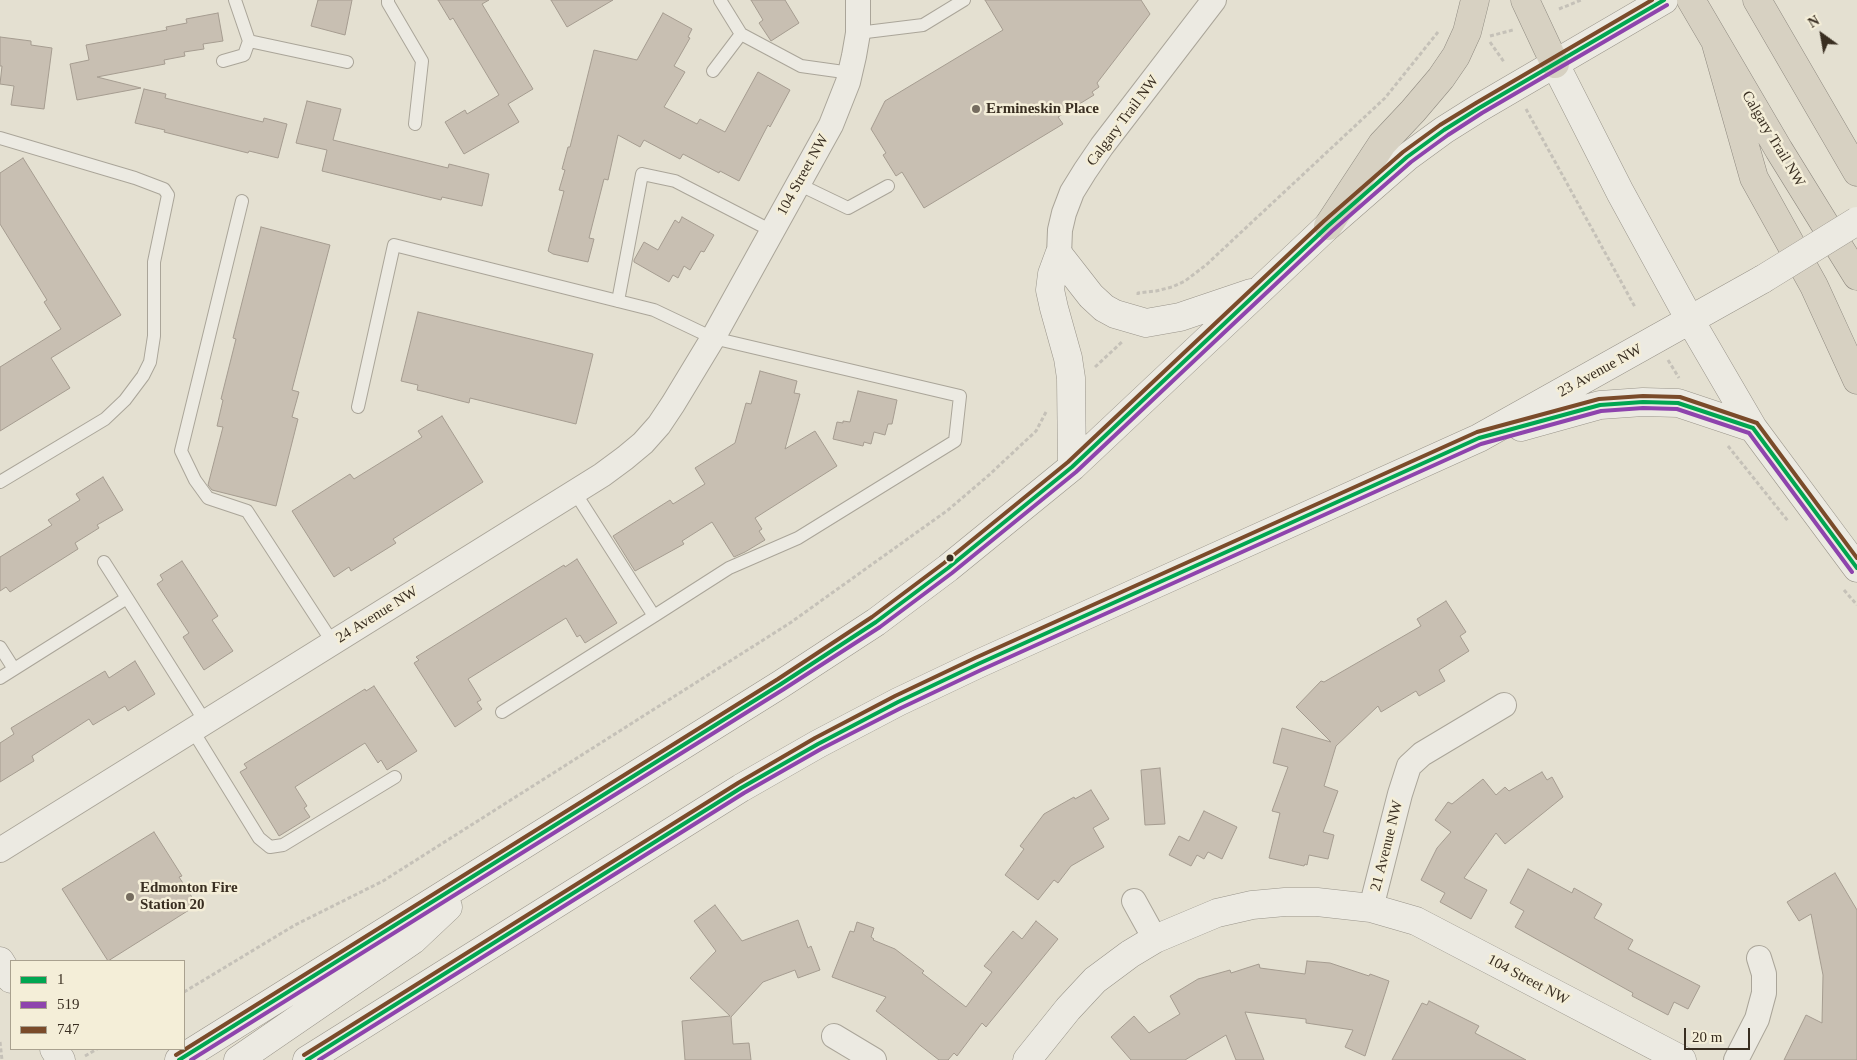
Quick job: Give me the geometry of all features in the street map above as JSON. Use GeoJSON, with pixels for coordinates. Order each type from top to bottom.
{"type":"FeatureCollection","features":[{"type":"Feature","properties":{"kind":"highway"},"geometry":{"type":"LineString","coordinates":[[1328,226],[1382,144],[1430,91],[1456,56],[1467,32],[1474,0]]}},
{"type":"Feature","properties":{"kind":"highway"},"geometry":{"type":"LineString","coordinates":[[1525,0],[1555,64]]}},
{"type":"Feature","properties":{"kind":"highway","name":"Calgary Trail NW"},"geometry":{"type":"LineString","coordinates":[[1691,0],[1857,276]]}},
{"type":"Feature","properties":{"kind":"highway"},"geometry":{"type":"LineString","coordinates":[[1757,0],[1857,172]]}},
{"type":"Feature","properties":{"kind":"highway"},"geometry":{"type":"LineString","coordinates":[[1716,44],[1754,178],[1814,286],[1857,380]]}},
{"type":"Feature","properties":{"kind":"main road"},"geometry":{"type":"LineString","coordinates":[[179,1060],[773,690],[876,622],[948,568],[1072,467],[1328,226],[1407,157],[1444,130],[1515,86],[1664,0]]}},
{"type":"Feature","properties":{"kind":"main road"},"geometry":{"type":"LineString","coordinates":[[1555,64],[1620,192],[1690,320],[1753,428],[1849,577]]}},
{"type":"Feature","properties":{"kind":"main road","name":"23 Avenue NW"},"geometry":{"type":"LineString","coordinates":[[307,1060],[741,788],[826,740],[898,702],[978,664],[1479,438],[1763,279],[1857,221]]}},
{"type":"Feature","properties":{"kind":"main road"},"geometry":{"type":"LineString","coordinates":[[1059,254],[1091,296],[1104,308],[1130,320],[1146,323],[1163,321],[1260,291]]}},
{"type":"Feature","properties":{"kind":"main road"},"geometry":{"type":"LineString","coordinates":[[1059,254],[1052,274],[1050,290],[1068,358],[1071,378],[1072,467]]}},
{"type":"Feature","properties":{"kind":"main road"},"geometry":{"type":"LineString","coordinates":[[1479,438],[1595,406],[1643,402],[1678,402],[1753,428]]}},
{"type":"Feature","properties":{"kind":"main road"},"geometry":{"type":"LineString","coordinates":[[238,1060],[412,940],[498,862]]}},
{"type":"Feature","properties":{"kind":"main road","name":"21 Avenue NW"},"geometry":{"type":"LineString","coordinates":[[1027,1060],[1068,1009],[1096,980],[1130,954],[1155,939],[1217,913],[1252,906],[1285,902],[1317,902],[1371,908]]}},
{"type":"Feature","properties":{"kind":"main road","name":"104 Street NW"},"geometry":{"type":"LineString","coordinates":[[1371,908],[1416,921],[1682,1060]]}},
{"type":"Feature","properties":{"kind":"main road"},"geometry":{"type":"LineString","coordinates":[[0,961],[10,977]]}},
{"type":"Feature","properties":{"kind":"street","name":"104 Street NW"},"geometry":{"type":"LineString","coordinates":[[713,338],[831,125],[841,103],[850,73],[858,33],[858,0]]}},
{"type":"Feature","properties":{"kind":"street","name":"Calgary Trail NW"},"geometry":{"type":"LineString","coordinates":[[1059,254],[1060,230],[1072,192],[1102,146],[1214,0]]}},
{"type":"Feature","properties":{"kind":"street","name":"24 Avenue NW"},"geometry":{"type":"LineString","coordinates":[[0,850],[200,727],[625,458],[643,443],[659,425],[713,338]]}},
{"type":"Feature","properties":{"kind":"street","name":"21 Avenue NW"},"geometry":{"type":"LineString","coordinates":[[1371,908],[1400,794],[1410,766],[1422,754],[1504,705]]}},
{"type":"Feature","properties":{"kind":"street"},"geometry":{"type":"LineString","coordinates":[[1134,902],[1155,939]]}},
{"type":"Feature","properties":{"kind":"street"},"geometry":{"type":"LineString","coordinates":[[1736,1060],[1757,1019],[1764,993],[1764,974],[1759,958]]}},
{"type":"Feature","properties":{"kind":"street"},"geometry":{"type":"LineString","coordinates":[[834,1036],[874,1060]]}},
{"type":"Feature","properties":{"kind":"lane"},"geometry":{"type":"LineString","coordinates":[[223,61],[244,54],[249,41],[235,0]]}},
{"type":"Feature","properties":{"kind":"lane"},"geometry":{"type":"LineString","coordinates":[[388,0],[422,61],[415,124]]}},
{"type":"Feature","properties":{"kind":"lane"},"geometry":{"type":"LineString","coordinates":[[720,0],[741,34],[801,66],[850,73]]}},
{"type":"Feature","properties":{"kind":"lane"},"geometry":{"type":"LineString","coordinates":[[858,33],[923,25],[964,0]]}},
{"type":"Feature","properties":{"kind":"lane"},"geometry":{"type":"LineString","coordinates":[[713,71],[741,34]]}},
{"type":"Feature","properties":{"kind":"lane"},"geometry":{"type":"LineString","coordinates":[[249,41],[348,62]]}},
{"type":"Feature","properties":{"kind":"lane"},"geometry":{"type":"LineString","coordinates":[[0,138],[135,178],[164,189],[168,195],[154,262],[154,336],[150,362],[143,376],[126,400],[105,420],[0,482]]}},
{"type":"Feature","properties":{"kind":"lane"},"geometry":{"type":"LineString","coordinates":[[618,301],[642,174],[675,181],[772,231]]}},
{"type":"Feature","properties":{"kind":"lane"},"geometry":{"type":"LineString","coordinates":[[798,184],[848,208],[888,186]]}},
{"type":"Feature","properties":{"kind":"lane"},"geometry":{"type":"LineString","coordinates":[[242,201],[181,451],[195,480],[208,498],[246,511],[333,643]]}},
{"type":"Feature","properties":{"kind":"lane"},"geometry":{"type":"LineString","coordinates":[[358,407],[394,245],[654,310],[713,338],[960,396],[955,441],[798,538],[729,568],[502,712]]}},
{"type":"Feature","properties":{"kind":"lane"},"geometry":{"type":"LineString","coordinates":[[574,492],[654,616]]}},
{"type":"Feature","properties":{"kind":"lane"},"geometry":{"type":"LineString","coordinates":[[104,562],[127,598],[200,727],[259,838],[270,846],[283,845],[395,777]]}},
{"type":"Feature","properties":{"kind":"lane"},"geometry":{"type":"LineString","coordinates":[[0,678],[127,598]]}},
{"type":"Feature","properties":{"kind":"lane"},"geometry":{"type":"LineString","coordinates":[[0,647],[14,669]]}},
{"type":"Feature","properties":{"kind":"path"},"geometry":{"type":"LineString","coordinates":[[1560,9],[1581,0]]}},
{"type":"Feature","properties":{"kind":"path"},"geometry":{"type":"LineString","coordinates":[[1071,378],[1092,370],[1122,344],[1138,293],[1172,287],[1185,281],[1206,265],[1386,98],[1442,26]]}},
{"type":"Feature","properties":{"kind":"path"},"geometry":{"type":"LineString","coordinates":[[1504,62],[1487,37],[1514,30]]}},
{"type":"Feature","properties":{"kind":"path"},"geometry":{"type":"LineString","coordinates":[[1525,106],[1635,307]]}},
{"type":"Feature","properties":{"kind":"path"},"geometry":{"type":"LineString","coordinates":[[1666,357],[1675,371]]}},
{"type":"Feature","properties":{"kind":"path"},"geometry":{"type":"LineString","coordinates":[[185,991],[295,924],[383,881],[790,623],[948,510],[1036,431],[1049,403]]}},
{"type":"Feature","properties":{"kind":"path"},"geometry":{"type":"LineString","coordinates":[[1725,442],[1792,526]]}},
{"type":"Feature","properties":{"kind":"path"},"geometry":{"type":"LineString","coordinates":[[1849,577],[1857,605]]}},
{"type":"Feature","properties":{"kind":"path"},"geometry":{"type":"LineString","coordinates":[[0,1042],[2,1060]]}},
{"type":"Feature","properties":{"kind":"path"},"geometry":{"type":"LineString","coordinates":[[78,1060],[95,1050]]}},
{"type":"Feature","properties":{"kind":"building"},"geometry":{"type":"Polygon","coordinates":[[[318,0],[352,0],[345,35],[311,26],[318,0]]]}},
{"type":"Feature","properties":{"kind":"building"},"geometry":{"type":"Polygon","coordinates":[[[438,0],[489,0],[482,4],[533,89],[508,104],[519,122],[464,154],[445,122],[465,110],[467,114],[499,95],[453,18],[450,20],[438,0]]]}},
{"type":"Feature","properties":{"kind":"building"},"geometry":{"type":"Polygon","coordinates":[[[551,0],[613,0],[567,27],[551,0]]]}},
{"type":"Feature","properties":{"kind":"building"},"geometry":{"type":"Polygon","coordinates":[[[751,0],[785,0],[799,23],[771,41],[759,23],[763,20],[751,0]]]}},
{"type":"Feature","properties":{"kind":"building","name":"Ermineskin Place"},"geometry":{"type":"Polygon","coordinates":[[[985,0],[1141,0],[1150,14],[1097,83],[1099,87],[1092,92],[1094,95],[1058,117],[1063,124],[924,208],[902,172],[896,176],[883,155],[886,153],[871,129],[885,101],[1003,30],[985,0]]]}},
{"type":"Feature","properties":{"kind":"building"},"geometry":{"type":"Polygon","coordinates":[[[218,13],[223,41],[203,44],[204,49],[184,52],[185,56],[164,60],[165,64],[97,77],[141,88],[77,100],[70,64],[89,60],[86,45],[167,30],[166,27],[187,23],[186,19],[218,13]]]}},
{"type":"Feature","properties":{"kind":"building"},"geometry":{"type":"Polygon","coordinates":[[[663,13],[692,29],[688,37],[690,38],[674,66],[685,72],[664,107],[697,124],[700,119],[725,132],[758,72],[790,90],[770,127],[768,125],[739,181],[683,154],[680,159],[644,140],[640,147],[618,135],[608,180],[604,179],[589,238],[594,239],[588,262],[553,254],[548,251],[564,191],[559,190],[565,170],[562,169],[568,147],[570,147],[594,50],[637,60],[663,13]]]}},
{"type":"Feature","properties":{"kind":"building"},"geometry":{"type":"Polygon","coordinates":[[[0,37],[31,41],[31,45],[52,48],[44,109],[11,105],[14,86],[0,84],[2,66],[0,66],[0,37]]]}},
{"type":"Feature","properties":{"kind":"building"},"geometry":{"type":"Polygon","coordinates":[[[144,89],[166,94],[165,98],[263,122],[264,118],[287,124],[278,158],[249,151],[248,153],[135,123],[144,89]]]}},
{"type":"Feature","properties":{"kind":"building"},"geometry":{"type":"Polygon","coordinates":[[[307,101],[341,109],[333,140],[448,168],[449,164],[489,174],[482,206],[442,197],[441,200],[322,171],[327,150],[296,143],[307,101]]]}},
{"type":"Feature","properties":{"kind":"building"},"geometry":{"type":"Polygon","coordinates":[[[23,158],[121,315],[51,358],[70,388],[0,431],[0,367],[61,329],[44,302],[47,300],[0,224],[0,173],[23,158]]]}},
{"type":"Feature","properties":{"kind":"building"},"geometry":{"type":"Polygon","coordinates":[[[682,217],[714,235],[704,252],[701,251],[690,270],[684,266],[678,278],[673,275],[669,282],[634,262],[634,260],[644,242],[658,250],[675,220],[679,223],[682,217]]]}},
{"type":"Feature","properties":{"kind":"building"},"geometry":{"type":"Polygon","coordinates":[[[261,227],[330,245],[292,390],[299,392],[292,417],[298,419],[276,506],[212,490],[208,485],[223,427],[217,426],[223,400],[221,399],[236,339],[233,338],[261,227]]]}},
{"type":"Feature","properties":{"kind":"building"},"geometry":{"type":"Polygon","coordinates":[[[418,312],[593,354],[576,424],[470,398],[469,403],[417,390],[418,385],[401,381],[418,312]]]}},
{"type":"Feature","properties":{"kind":"building"},"geometry":{"type":"Polygon","coordinates":[[[760,371],[797,381],[794,393],[800,394],[785,449],[815,431],[837,466],[755,518],[762,529],[759,531],[765,540],[745,552],[734,557],[712,522],[682,541],[684,544],[635,571],[613,536],[670,500],[673,504],[705,484],[695,468],[735,443],[746,403],[751,404],[760,371]]]}},
{"type":"Feature","properties":{"kind":"building"},"geometry":{"type":"Polygon","coordinates":[[[858,391],[897,400],[892,424],[888,424],[885,435],[874,432],[871,444],[864,442],[863,446],[833,439],[837,422],[850,422],[858,391]]]}},
{"type":"Feature","properties":{"kind":"building"},"geometry":{"type":"Polygon","coordinates":[[[442,416],[483,482],[393,539],[396,543],[351,571],[349,567],[334,577],[292,511],[350,474],[354,479],[422,437],[418,431],[442,416]]]}},
{"type":"Feature","properties":{"kind":"building"},"geometry":{"type":"Polygon","coordinates":[[[103,477],[123,510],[97,525],[99,528],[75,543],[78,549],[10,592],[6,587],[0,591],[0,557],[52,525],[48,520],[80,500],[76,494],[103,477]]]}},
{"type":"Feature","properties":{"kind":"building"},"geometry":{"type":"Polygon","coordinates":[[[577,559],[617,623],[585,643],[580,635],[577,637],[566,618],[468,679],[481,700],[477,702],[482,709],[455,727],[414,663],[419,660],[416,657],[564,565],[565,567],[577,559]]]}},
{"type":"Feature","properties":{"kind":"building"},"geometry":{"type":"Polygon","coordinates":[[[182,561],[218,616],[212,620],[233,651],[204,670],[183,637],[189,633],[157,584],[163,580],[160,575],[182,561]]]}},
{"type":"Feature","properties":{"kind":"building"},"geometry":{"type":"Polygon","coordinates":[[[1446,601],[1466,632],[1460,636],[1469,651],[1439,670],[1445,681],[1419,696],[1416,691],[1381,712],[1378,706],[1336,746],[1324,786],[1338,791],[1323,832],[1334,835],[1328,859],[1309,855],[1307,865],[1305,864],[1304,866],[1269,858],[1280,813],[1272,811],[1288,767],[1273,763],[1282,728],[1331,742],[1296,707],[1321,681],[1324,682],[1421,626],[1417,619],[1446,601]]]}},
{"type":"Feature","properties":{"kind":"building"},"geometry":{"type":"Polygon","coordinates":[[[135,661],[155,694],[128,711],[125,706],[93,725],[89,719],[32,756],[34,761],[0,782],[0,743],[14,734],[11,728],[105,671],[109,678],[135,661]]]}},
{"type":"Feature","properties":{"kind":"building"},"geometry":{"type":"Polygon","coordinates":[[[374,686],[417,751],[387,770],[381,760],[378,763],[365,743],[295,787],[307,806],[304,808],[310,817],[279,836],[240,772],[247,768],[244,764],[365,689],[366,691],[374,686]]]}},
{"type":"Feature","properties":{"kind":"building"},"geometry":{"type":"Polygon","coordinates":[[[1160,768],[1165,824],[1145,825],[1141,770],[1160,768]]]}},
{"type":"Feature","properties":{"kind":"building"},"geometry":{"type":"Polygon","coordinates":[[[1542,772],[1547,780],[1552,777],[1563,797],[1505,844],[1496,833],[1464,878],[1487,890],[1471,919],[1440,902],[1445,893],[1421,880],[1437,848],[1451,832],[1435,820],[1448,802],[1452,804],[1483,779],[1496,795],[1505,787],[1509,791],[1542,772]]]}},
{"type":"Feature","properties":{"kind":"building"},"geometry":{"type":"Polygon","coordinates":[[[1091,790],[1109,819],[1093,828],[1104,847],[1071,866],[1058,883],[1054,880],[1038,900],[1005,875],[1024,849],[1020,846],[1044,814],[1091,790]]]}},
{"type":"Feature","properties":{"kind":"building"},"geometry":{"type":"Polygon","coordinates":[[[1204,811],[1237,827],[1222,859],[1208,852],[1204,859],[1197,855],[1191,866],[1169,855],[1179,836],[1189,841],[1204,811]]]}},
{"type":"Feature","properties":{"kind":"building","name":"Edmonton Fire Station 20"},"geometry":{"type":"Polygon","coordinates":[[[154,832],[182,876],[179,877],[197,905],[107,960],[62,889],[154,832]]]}},
{"type":"Feature","properties":{"kind":"building"},"geometry":{"type":"Polygon","coordinates":[[[1528,869],[1572,893],[1574,888],[1602,904],[1594,918],[1633,940],[1628,949],[1700,986],[1688,1009],[1674,1002],[1668,1015],[1632,996],[1633,993],[1515,927],[1524,911],[1510,903],[1528,869]]]}},
{"type":"Feature","properties":{"kind":"building"},"geometry":{"type":"Polygon","coordinates":[[[1835,873],[1857,910],[1857,1060],[1784,1060],[1806,1015],[1822,1023],[1823,975],[1811,914],[1799,921],[1787,902],[1835,873]]]}},
{"type":"Feature","properties":{"kind":"building"},"geometry":{"type":"Polygon","coordinates":[[[715,905],[742,941],[798,920],[808,948],[811,946],[820,970],[798,978],[795,970],[763,982],[731,1017],[733,1044],[749,1043],[751,1060],[685,1060],[682,1021],[730,1016],[690,978],[716,951],[694,921],[715,905]]]}},
{"type":"Feature","properties":{"kind":"building"},"geometry":{"type":"Polygon","coordinates":[[[1036,921],[1058,939],[986,1027],[982,1023],[957,1056],[954,1053],[948,1060],[939,1060],[876,1011],[886,997],[832,977],[850,931],[854,932],[857,922],[874,928],[871,937],[873,940],[895,949],[924,971],[922,973],[966,1007],[992,972],[984,966],[1013,931],[1022,939],[1036,921]]]}},
{"type":"Feature","properties":{"kind":"building"},"geometry":{"type":"Polygon","coordinates":[[[1307,961],[1330,963],[1389,981],[1365,1056],[1345,1047],[1353,1030],[1306,1023],[1306,1019],[1245,1012],[1264,1060],[1236,1060],[1226,1035],[1185,1060],[1131,1060],[1111,1037],[1134,1016],[1149,1033],[1180,1014],[1170,996],[1198,979],[1230,970],[1231,973],[1259,964],[1260,968],[1305,974],[1307,961]]]}},
{"type":"Feature","properties":{"kind":"building"},"geometry":{"type":"Polygon","coordinates":[[[1429,1001],[1479,1026],[1475,1033],[1526,1060],[1392,1060],[1422,1003],[1427,1005],[1429,1001]]]}},
{"type":"Feature","properties":{"kind":"transit line","name":"747"},"geometry":{"type":"LineString","coordinates":[[185,1049],[778,679],[872,617],[944,563],[1068,462],[1324,221],[1403,152],[1440,125],[1476,103],[1652,0]]}},
{"type":"Feature","properties":{"kind":"transit line","name":"1"},"geometry":{"type":"LineString","coordinates":[[179,1060],[781,684],[876,622],[948,568],[1072,467],[1328,226],[1407,157],[1444,130],[1479,108],[1664,0]]}},
{"type":"Feature","properties":{"kind":"transit line","name":"519"},"geometry":{"type":"LineString","coordinates":[[191,1060],[880,627],[952,573],[1076,472],[1332,231],[1411,162],[1482,113],[1667,5]]}},
{"type":"Feature","properties":{"kind":"transit line","name":"747"},"geometry":{"type":"LineString","coordinates":[[304,1055],[738,783],[815,738],[895,696],[975,658],[1477,432],[1599,399],[1643,396],[1680,397],[1757,423],[1857,558]]}},
{"type":"Feature","properties":{"kind":"transit line","name":"1"},"geometry":{"type":"LineString","coordinates":[[307,1060],[741,788],[818,744],[898,702],[978,664],[1479,438],[1600,405],[1643,402],[1678,403],[1753,428],[1857,568]]}},
{"type":"Feature","properties":{"kind":"transit line","name":"519"},"geometry":{"type":"LineString","coordinates":[[319,1060],[744,793],[821,749],[981,670],[1481,444],[1601,411],[1643,408],[1677,409],[1749,433],[1852,572]]}},
{"type":"Feature","properties":{"kind":"transit line","name":"747"},"geometry":{"type":"LineString","coordinates":[[176,1055],[184,1050]]}},
{"type":"Feature","properties":{"kind":"place","name":"Ermineskin Place"},"geometry":{"type":"Point","coordinates":[976,109]}},
{"type":"Feature","properties":{"kind":"place","name":"Edmonton Fire Station 20"},"geometry":{"type":"Point","coordinates":[130,897]}}]}
